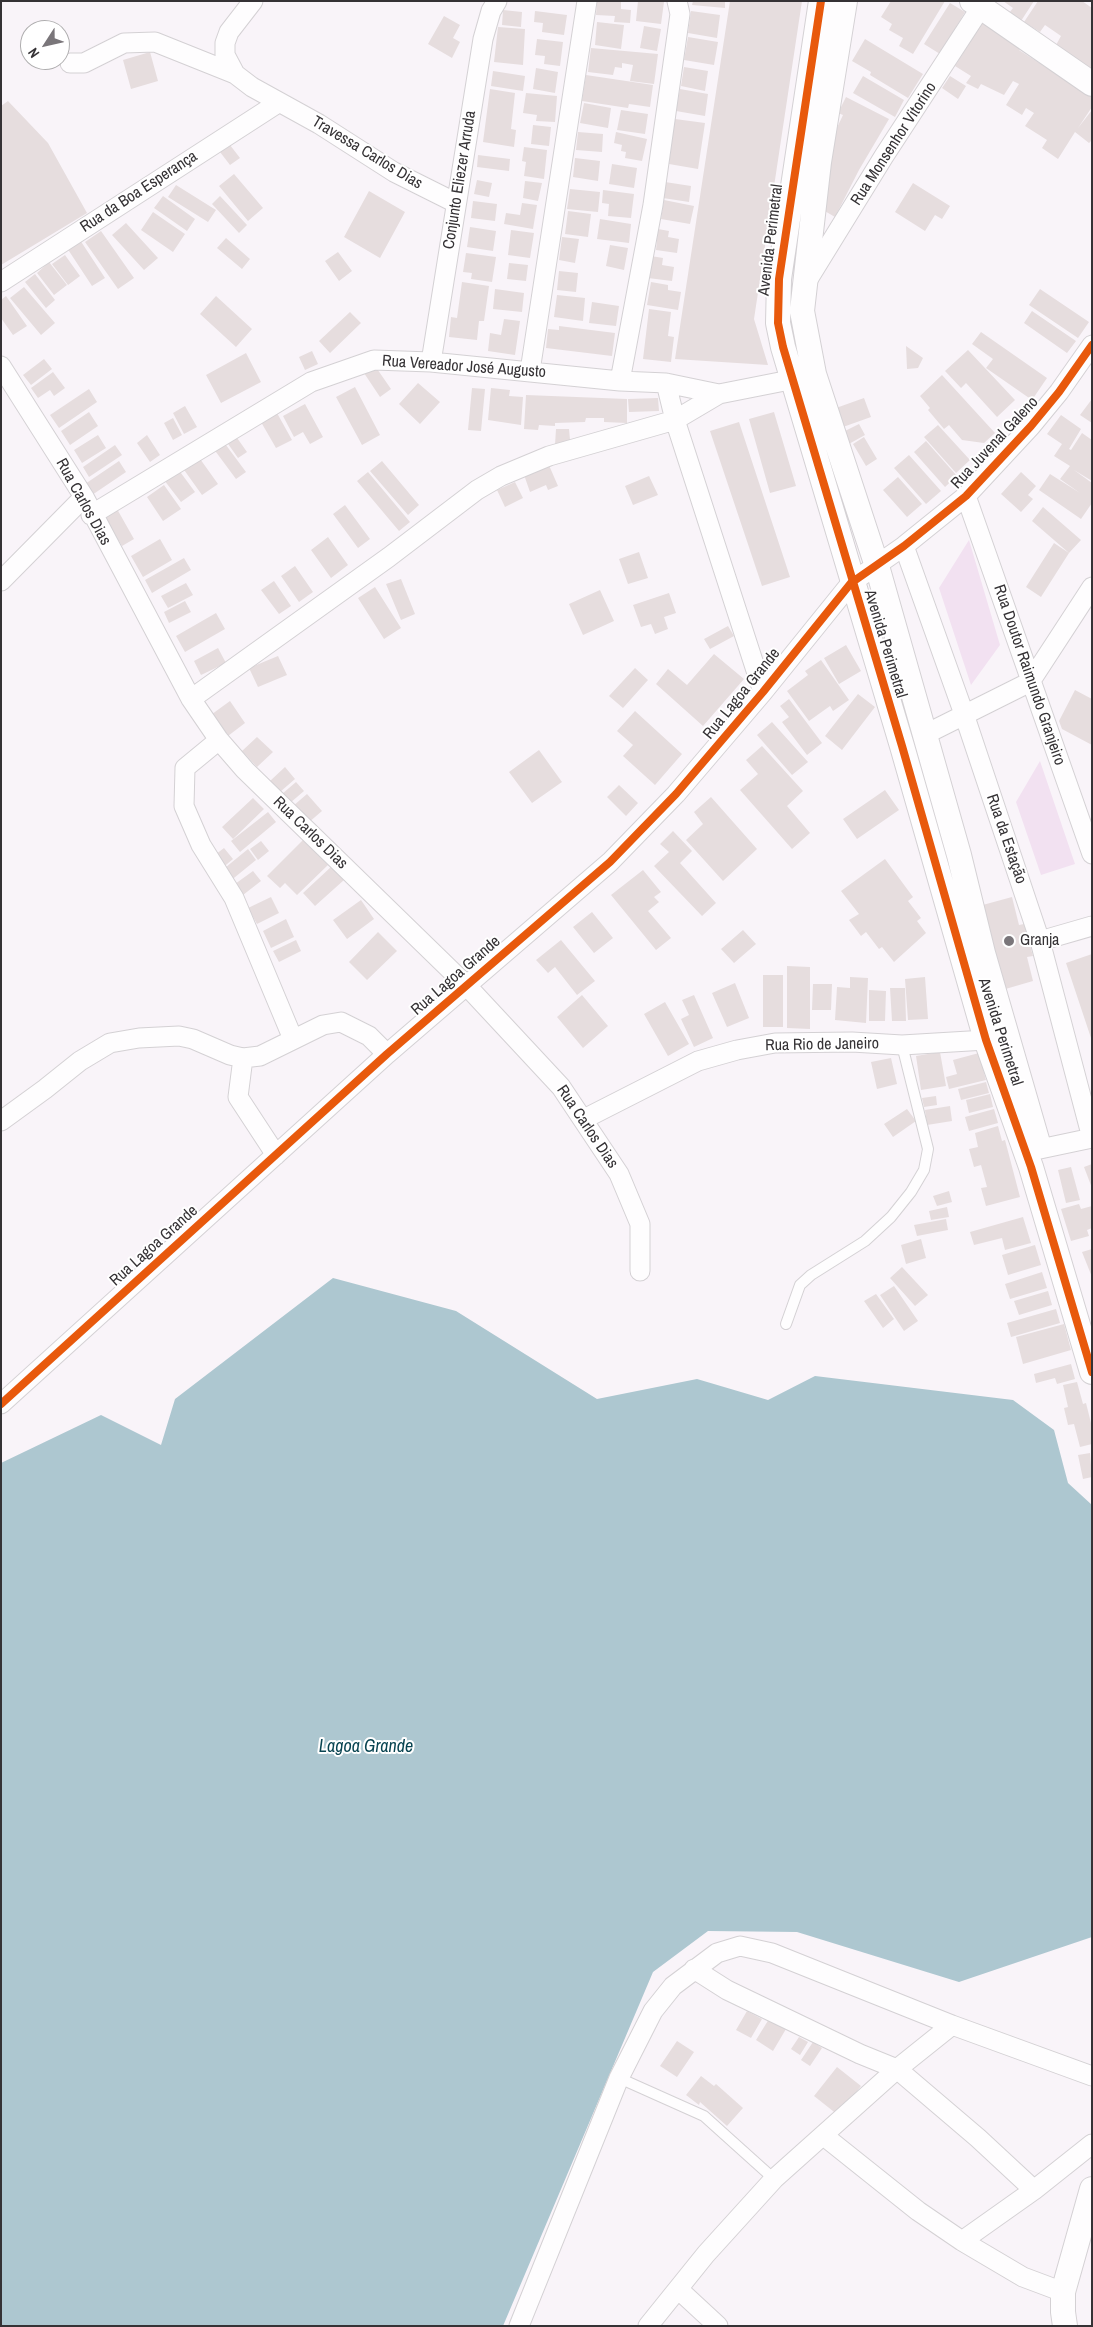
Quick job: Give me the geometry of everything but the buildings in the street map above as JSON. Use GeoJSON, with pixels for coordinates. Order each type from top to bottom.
{"type":"FeatureCollection","features":[{"type":"Feature","properties":{"kind":"street"},"geometry":{"type":"LineString","coordinates":[[235,74],[225,55],[225,43],[229,32],[253,1]]}},
{"type":"Feature","properties":{"kind":"street","name":"Conjunto Eliezer Arruda"},"geometry":{"type":"LineString","coordinates":[[430,362],[483,39],[491,11],[497,1]]}},
{"type":"Feature","properties":{"kind":"street"},"geometry":{"type":"LineString","coordinates":[[530,371],[586,1]]}},
{"type":"Feature","properties":{"kind":"street"},"geometry":{"type":"LineString","coordinates":[[620,381],[653,205],[680,14],[677,1]]}},
{"type":"Feature","properties":{"kind":"street","name":"Avenida Perimetral"},"geometry":{"type":"LineString","coordinates":[[821,1],[779,279],[778,323],[804,377],[877,566],[960,855],[986,1040],[1036,1158]]}},
{"type":"Feature","properties":{"kind":"street","name":"Avenida Perimetral"},"geometry":{"type":"LineString","coordinates":[[845,1],[819,162],[803,287],[804,377],[851,583],[902,746],[973,956],[1036,1158]]}},
{"type":"Feature","properties":{"kind":"street"},"geometry":{"type":"LineString","coordinates":[[980,4],[1092,84]]}},
{"type":"Feature","properties":{"kind":"street","name":"Rua Monsenhor Vitorino"},"geometry":{"type":"LineString","coordinates":[[803,287],[980,4]]}},
{"type":"Feature","properties":{"kind":"street","name":"Travessa Carlos Dias"},"geometry":{"type":"LineString","coordinates":[[70,63],[84,63],[124,43],[155,42],[235,74],[278,103],[319,124],[394,172],[456,203]]}},
{"type":"Feature","properties":{"kind":"street","name":"Rua da Boa Esperança"},"geometry":{"type":"LineString","coordinates":[[1,282],[278,103]]}},
{"type":"Feature","properties":{"kind":"street","name":"Rua Juvenal Galeno"},"geometry":{"type":"LineString","coordinates":[[904,546],[966,496],[1031,426],[1059,392],[1092,345]]}},
{"type":"Feature","properties":{"kind":"street","name":"Rua Vereador José Augusto"},"geometry":{"type":"LineString","coordinates":[[91,515],[311,382],[374,360],[430,362],[666,384],[719,394],[804,377]]}},
{"type":"Feature","properties":{"kind":"street","name":"Rua Carlos Dias"},"geometry":{"type":"LineString","coordinates":[[1,366],[84,497],[91,515],[191,699],[219,740],[245,770],[466,985],[561,1087],[584,1119],[619,1174],[640,1224],[640,1271]]}},
{"type":"Feature","properties":{"kind":"street"},"geometry":{"type":"LineString","coordinates":[[666,384],[674,420],[763,692]]}},
{"type":"Feature","properties":{"kind":"street"},"geometry":{"type":"LineString","coordinates":[[191,699],[367,573],[477,490],[501,476],[549,456],[674,420],[719,394]]}},
{"type":"Feature","properties":{"kind":"street","name":"Rua Doutor Raimundo Granjeiro"},"geometry":{"type":"LineString","coordinates":[[966,496],[1092,854]]}},
{"type":"Feature","properties":{"kind":"street"},"geometry":{"type":"LineString","coordinates":[[1,581],[84,497]]}},
{"type":"Feature","properties":{"kind":"street","name":"Rua Lagoa Grande"},"geometry":{"type":"LineString","coordinates":[[2,1401],[388,1054],[610,862],[676,794],[763,692],[851,583],[904,546]]}},
{"type":"Feature","properties":{"kind":"street","name":"Rua da Estação"},"geometry":{"type":"LineString","coordinates":[[904,546],[964,714],[1040,942],[1092,1138]]}},
{"type":"Feature","properties":{"kind":"street"},"geometry":{"type":"LineString","coordinates":[[926,734],[1030,682],[1092,588]]}},
{"type":"Feature","properties":{"kind":"street"},"geometry":{"type":"LineString","coordinates":[[219,740],[185,768],[184,806],[201,845],[234,898],[293,1039]]}},
{"type":"Feature","properties":{"kind":"street"},"geometry":{"type":"LineString","coordinates":[[1040,942],[1092,926]]}},
{"type":"Feature","properties":{"kind":"street"},"geometry":{"type":"LineString","coordinates":[[1,1121],[46,1089],[80,1061],[110,1043],[139,1038],[179,1036],[193,1039],[230,1056],[243,1058],[260,1056],[323,1025],[341,1022],[369,1036],[388,1054]]}},
{"type":"Feature","properties":{"kind":"street","name":"Rua Rio de Janeiro"},"geometry":{"type":"LineString","coordinates":[[584,1119],[698,1061],[737,1050],[775,1043],[852,1042],[902,1045],[986,1040]]}},
{"type":"Feature","properties":{"kind":"street"},"geometry":{"type":"LineString","coordinates":[[243,1058],[238,1097],[276,1155]]}},
{"type":"Feature","properties":{"kind":"street"},"geometry":{"type":"LineString","coordinates":[[1092,1138],[1036,1158],[1092,1372]]}},
{"type":"Feature","properties":{"kind":"street"},"geometry":{"type":"LineString","coordinates":[[519,2326],[619,2078],[662,1998],[673,1986],[718,1952],[740,1946],[772,1953],[952,2025],[1092,2076]]}},
{"type":"Feature","properties":{"kind":"street"},"geometry":{"type":"LineString","coordinates":[[694,1969],[727,1990],[860,2054],[897,2069],[978,2138],[1034,2190]]}},
{"type":"Feature","properties":{"kind":"street"},"geometry":{"type":"LineString","coordinates":[[648,2326],[706,2254],[774,2179],[897,2069],[952,2025]]}},
{"type":"Feature","properties":{"kind":"street"},"geometry":{"type":"LineString","coordinates":[[824,2136],[962,2242],[1023,2277],[1061,2314]]}},
{"type":"Feature","properties":{"kind":"street"},"geometry":{"type":"LineString","coordinates":[[962,2242],[1034,2190],[1092,2144]]}},
{"type":"Feature","properties":{"kind":"street"},"geometry":{"type":"LineString","coordinates":[[1061,2314],[1092,2189]]}},
{"type":"Feature","properties":{"kind":"street"},"geometry":{"type":"LineString","coordinates":[[678,2289],[718,2326]]}},
{"type":"Feature","properties":{"kind":"lane"},"geometry":{"type":"LineString","coordinates":[[786,1324],[800,1285],[811,1275],[865,1241],[892,1217],[911,1192],[924,1170],[928,1148],[902,1045]]}},
{"type":"Feature","properties":{"kind":"lane"},"geometry":{"type":"LineString","coordinates":[[619,2078],[704,2116],[774,2179]]}},
{"type":"Feature","properties":{"kind":"shaded area"},"geometry":{"type":"Polygon","coordinates":[[[969,540],[1000,645],[971,685],[939,588],[969,540]]]}},
{"type":"Feature","properties":{"kind":"shaded area"},"geometry":{"type":"Polygon","coordinates":[[[1040,761],[1075,864],[1041,875],[1016,802],[1040,761]]]}},
{"type":"Feature","properties":{"kind":"water","name":"Lagoa Grande"},"geometry":{"type":"Polygon","coordinates":[[[333,1278],[456,1311],[597,1399],[697,1379],[768,1400],[815,1376],[1013,1400],[1054,1430],[1068,1483],[1092,1505],[1092,1937],[959,1982],[797,1932],[708,1931],[653,1972],[503,2326],[1,2326],[1,1463],[101,1415],[161,1445],[175,1399],[333,1278]]]}},
{"type":"Feature","properties":{"kind":"cycle path"},"geometry":{"type":"LineString","coordinates":[[821,1],[779,279],[778,323],[783,347],[902,746],[986,1040],[1031,1167],[1092,1372]]}},
{"type":"Feature","properties":{"kind":"cycle path"},"geometry":{"type":"LineString","coordinates":[[1,1404],[387,1054],[610,862],[676,794],[763,692],[851,583],[904,546],[966,496],[1031,426],[1059,392],[1092,345]]}},
{"type":"Feature","properties":{"kind":"place","name":"Granja"},"geometry":{"type":"Point","coordinates":[1009,941]}}]}
